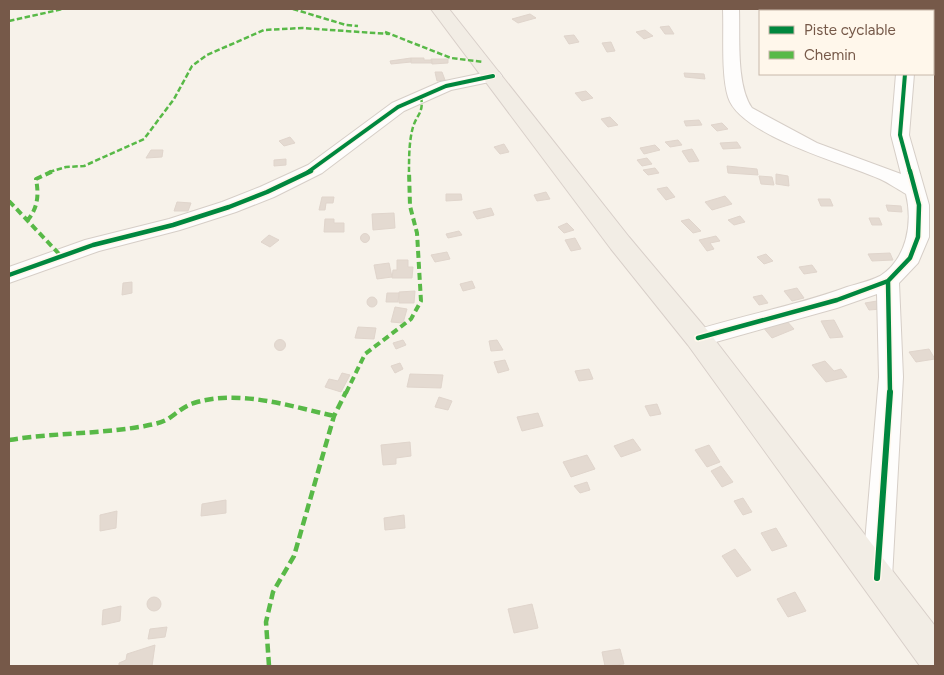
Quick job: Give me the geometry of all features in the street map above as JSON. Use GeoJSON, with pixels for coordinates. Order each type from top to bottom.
{"type":"FeatureCollection","features":[{"type":"Feature","properties":{"kind":"main road"},"geometry":{"type":"LineString","coordinates":[[440,9],[620,243],[698,338],[935,656]]}},
{"type":"Feature","properties":{"kind":"street"},"geometry":{"type":"LineString","coordinates":[[731,9],[734,86],[737,99],[746,112],[810,147],[888,175],[915,191]]}},
{"type":"Feature","properties":{"kind":"street"},"geometry":{"type":"LineString","coordinates":[[698,338],[837,300],[888,281],[910,258],[918,237],[919,205],[900,134],[905,75]]}},
{"type":"Feature","properties":{"kind":"street"},"geometry":{"type":"LineString","coordinates":[[9,275],[93,245],[173,225],[229,207],[267,192],[315,169],[398,107],[446,86],[493,76]]}},
{"type":"Feature","properties":{"kind":"street"},"geometry":{"type":"LineString","coordinates":[[876,578],[891,377],[888,281]]}},
{"type":"Feature","properties":{"kind":"building"},"geometry":{"type":"Polygon","coordinates":[[[530,14],[536,18],[518,23],[512,19],[530,14]]]}},
{"type":"Feature","properties":{"kind":"building"},"geometry":{"type":"Polygon","coordinates":[[[669,26],[674,34],[665,34],[660,27],[669,26]]]}},
{"type":"Feature","properties":{"kind":"building"},"geometry":{"type":"Polygon","coordinates":[[[645,30],[653,36],[644,39],[636,32],[645,30]]]}},
{"type":"Feature","properties":{"kind":"building"},"geometry":{"type":"Polygon","coordinates":[[[574,35],[579,42],[569,44],[564,36],[574,35]]]}},
{"type":"Feature","properties":{"kind":"building"},"geometry":{"type":"Polygon","coordinates":[[[611,42],[615,51],[607,52],[602,43],[611,42]]]}},
{"type":"Feature","properties":{"kind":"building"},"geometry":{"type":"Polygon","coordinates":[[[411,58],[424,58],[424,60],[432,60],[432,63],[411,63],[411,58]]]}},
{"type":"Feature","properties":{"kind":"building"},"geometry":{"type":"Polygon","coordinates":[[[411,58],[411,62],[391,64],[390,61],[411,58]]]}},
{"type":"Feature","properties":{"kind":"building"},"geometry":{"type":"Polygon","coordinates":[[[431,59],[448,59],[448,63],[432,64],[431,59]]]}},
{"type":"Feature","properties":{"kind":"building"},"geometry":{"type":"Polygon","coordinates":[[[435,72],[442,72],[445,80],[437,81],[435,72]]]}},
{"type":"Feature","properties":{"kind":"building"},"geometry":{"type":"Polygon","coordinates":[[[684,73],[704,74],[705,79],[685,77],[684,73]]]}},
{"type":"Feature","properties":{"kind":"building"},"geometry":{"type":"Polygon","coordinates":[[[586,91],[593,98],[582,101],[575,93],[586,91]]]}},
{"type":"Feature","properties":{"kind":"building"},"geometry":{"type":"Polygon","coordinates":[[[610,117],[618,125],[608,127],[601,119],[610,117]]]}},
{"type":"Feature","properties":{"kind":"building"},"geometry":{"type":"Polygon","coordinates":[[[699,120],[702,125],[686,126],[684,121],[699,120]]]}},
{"type":"Feature","properties":{"kind":"building"},"geometry":{"type":"Polygon","coordinates":[[[722,123],[728,129],[717,131],[711,125],[722,123]]]}},
{"type":"Feature","properties":{"kind":"building"},"geometry":{"type":"Polygon","coordinates":[[[290,137],[295,143],[284,146],[279,141],[290,137]]]}},
{"type":"Feature","properties":{"kind":"building"},"geometry":{"type":"Polygon","coordinates":[[[678,140],[682,145],[670,147],[665,142],[678,140]]]}},
{"type":"Feature","properties":{"kind":"building"},"geometry":{"type":"Polygon","coordinates":[[[737,142],[741,148],[723,149],[720,143],[737,142]]]}},
{"type":"Feature","properties":{"kind":"building"},"geometry":{"type":"Polygon","coordinates":[[[504,144],[509,152],[500,154],[494,147],[504,144]]]}},
{"type":"Feature","properties":{"kind":"building"},"geometry":{"type":"Polygon","coordinates":[[[655,145],[660,150],[644,154],[640,148],[655,145]]]}},
{"type":"Feature","properties":{"kind":"building"},"geometry":{"type":"Polygon","coordinates":[[[692,149],[699,161],[689,162],[682,151],[692,149]]]}},
{"type":"Feature","properties":{"kind":"building"},"geometry":{"type":"Polygon","coordinates":[[[151,150],[163,150],[162,157],[146,158],[151,150]]]}},
{"type":"Feature","properties":{"kind":"building"},"geometry":{"type":"Polygon","coordinates":[[[647,158],[652,164],[642,166],[637,160],[647,158]]]}},
{"type":"Feature","properties":{"kind":"building"},"geometry":{"type":"Polygon","coordinates":[[[286,159],[286,165],[274,166],[274,160],[286,159]]]}},
{"type":"Feature","properties":{"kind":"building"},"geometry":{"type":"Polygon","coordinates":[[[727,166],[757,169],[758,175],[728,173],[727,166]]]}},
{"type":"Feature","properties":{"kind":"building"},"geometry":{"type":"Polygon","coordinates":[[[655,168],[659,173],[648,175],[643,170],[655,168]]]}},
{"type":"Feature","properties":{"kind":"building"},"geometry":{"type":"Polygon","coordinates":[[[776,174],[788,176],[789,186],[776,184],[776,174]]]}},
{"type":"Feature","properties":{"kind":"building"},"geometry":{"type":"Polygon","coordinates":[[[759,176],[772,177],[774,185],[761,184],[759,176]]]}},
{"type":"Feature","properties":{"kind":"building"},"geometry":{"type":"Polygon","coordinates":[[[667,187],[675,197],[666,200],[657,189],[667,187]]]}},
{"type":"Feature","properties":{"kind":"building"},"geometry":{"type":"Polygon","coordinates":[[[546,192],[550,199],[537,201],[534,195],[546,192]]]}},
{"type":"Feature","properties":{"kind":"building"},"geometry":{"type":"Polygon","coordinates":[[[446,194],[461,194],[462,200],[446,201],[446,194]]]}},
{"type":"Feature","properties":{"kind":"building"},"geometry":{"type":"Polygon","coordinates":[[[725,196],[732,204],[712,210],[705,202],[725,196]]]}},
{"type":"Feature","properties":{"kind":"building"},"geometry":{"type":"Polygon","coordinates":[[[322,197],[334,197],[333,203],[326,203],[325,210],[319,210],[322,197]]]}},
{"type":"Feature","properties":{"kind":"building"},"geometry":{"type":"Polygon","coordinates":[[[818,199],[830,199],[833,206],[821,206],[818,199]]]}},
{"type":"Feature","properties":{"kind":"building"},"geometry":{"type":"Polygon","coordinates":[[[177,202],[191,203],[188,211],[174,211],[177,202]]]}},
{"type":"Feature","properties":{"kind":"building"},"geometry":{"type":"Polygon","coordinates":[[[886,205],[901,206],[902,212],[888,211],[886,205]]]}},
{"type":"Feature","properties":{"kind":"building"},"geometry":{"type":"Polygon","coordinates":[[[491,208],[494,215],[477,219],[473,212],[491,208]]]}},
{"type":"Feature","properties":{"kind":"building"},"geometry":{"type":"Polygon","coordinates":[[[394,213],[395,228],[373,230],[372,214],[394,213]]]}},
{"type":"Feature","properties":{"kind":"building"},"geometry":{"type":"Polygon","coordinates":[[[740,216],[745,222],[734,225],[728,220],[740,216]]]}},
{"type":"Feature","properties":{"kind":"building"},"geometry":{"type":"Polygon","coordinates":[[[869,218],[879,218],[882,225],[872,225],[869,218]]]}},
{"type":"Feature","properties":{"kind":"building"},"geometry":{"type":"Polygon","coordinates":[[[325,219],[334,219],[334,223],[344,223],[344,232],[324,232],[325,219]]]}},
{"type":"Feature","properties":{"kind":"building"},"geometry":{"type":"Polygon","coordinates":[[[689,219],[701,231],[693,233],[681,221],[689,219]]]}},
{"type":"Feature","properties":{"kind":"building"},"geometry":{"type":"Polygon","coordinates":[[[567,223],[574,230],[564,233],[558,227],[567,223]]]}},
{"type":"Feature","properties":{"kind":"building"},"geometry":{"type":"Polygon","coordinates":[[[459,231],[462,235],[448,238],[446,234],[459,231]]]}},
{"type":"Feature","properties":{"kind":"building"},"geometry":{"type":"Polygon","coordinates":[[[365,233],[370,238],[365,243],[360,238],[365,233]]]}},
{"type":"Feature","properties":{"kind":"building"},"geometry":{"type":"Polygon","coordinates":[[[269,235],[279,240],[270,247],[261,242],[269,235]]]}},
{"type":"Feature","properties":{"kind":"building"},"geometry":{"type":"Polygon","coordinates":[[[716,236],[720,241],[710,243],[714,249],[707,251],[699,240],[716,236]]]}},
{"type":"Feature","properties":{"kind":"building"},"geometry":{"type":"Polygon","coordinates":[[[575,238],[581,249],[571,251],[565,240],[575,238]]]}},
{"type":"Feature","properties":{"kind":"building"},"geometry":{"type":"Polygon","coordinates":[[[447,252],[450,259],[435,262],[431,255],[447,252]]]}},
{"type":"Feature","properties":{"kind":"building"},"geometry":{"type":"Polygon","coordinates":[[[890,253],[893,260],[872,261],[868,254],[890,253]]]}},
{"type":"Feature","properties":{"kind":"building"},"geometry":{"type":"Polygon","coordinates":[[[766,254],[773,261],[764,264],[757,257],[766,254]]]}},
{"type":"Feature","properties":{"kind":"building"},"geometry":{"type":"Polygon","coordinates":[[[397,260],[408,260],[408,267],[413,267],[412,278],[392,278],[393,270],[397,270],[397,260]]]}},
{"type":"Feature","properties":{"kind":"building"},"geometry":{"type":"Polygon","coordinates":[[[389,263],[392,277],[377,279],[374,265],[389,263]]]}},
{"type":"Feature","properties":{"kind":"building"},"geometry":{"type":"Polygon","coordinates":[[[812,265],[817,272],[804,274],[799,267],[812,265]]]}},
{"type":"Feature","properties":{"kind":"building"},"geometry":{"type":"Polygon","coordinates":[[[472,281],[475,288],[463,291],[460,284],[472,281]]]}},
{"type":"Feature","properties":{"kind":"building"},"geometry":{"type":"Polygon","coordinates":[[[132,282],[132,293],[122,295],[123,283],[132,282]]]}},
{"type":"Feature","properties":{"kind":"building"},"geometry":{"type":"Polygon","coordinates":[[[797,288],[804,298],[792,301],[784,291],[797,288]]]}},
{"type":"Feature","properties":{"kind":"building"},"geometry":{"type":"Polygon","coordinates":[[[415,291],[414,303],[399,303],[399,292],[415,291]]]}},
{"type":"Feature","properties":{"kind":"building"},"geometry":{"type":"Polygon","coordinates":[[[387,293],[399,293],[398,302],[386,302],[387,293]]]}},
{"type":"Feature","properties":{"kind":"building"},"geometry":{"type":"Polygon","coordinates":[[[762,295],[768,303],[759,305],[753,297],[762,295]]]}},
{"type":"Feature","properties":{"kind":"building"},"geometry":{"type":"Polygon","coordinates":[[[372,297],[377,302],[372,307],[367,302],[372,297]]]}},
{"type":"Feature","properties":{"kind":"building"},"geometry":{"type":"Polygon","coordinates":[[[877,301],[881,309],[869,310],[865,303],[877,301]]]}},
{"type":"Feature","properties":{"kind":"building"},"geometry":{"type":"Polygon","coordinates":[[[395,307],[407,309],[403,323],[391,322],[395,307]]]}},
{"type":"Feature","properties":{"kind":"building"},"geometry":{"type":"Polygon","coordinates":[[[784,318],[794,329],[772,338],[762,326],[784,318]]]}},
{"type":"Feature","properties":{"kind":"building"},"geometry":{"type":"Polygon","coordinates":[[[834,320],[843,337],[830,338],[821,321],[834,320]]]}},
{"type":"Feature","properties":{"kind":"building"},"geometry":{"type":"Polygon","coordinates":[[[358,327],[376,328],[374,339],[355,338],[358,327]]]}},
{"type":"Feature","properties":{"kind":"building"},"geometry":{"type":"Polygon","coordinates":[[[278,340],[282,340],[285,345],[284,349],[278,350],[275,347],[275,343],[278,340]]]}},
{"type":"Feature","properties":{"kind":"building"},"geometry":{"type":"Polygon","coordinates":[[[403,340],[406,345],[396,349],[393,343],[403,340]]]}},
{"type":"Feature","properties":{"kind":"building"},"geometry":{"type":"Polygon","coordinates":[[[497,340],[503,350],[491,351],[489,341],[497,340]]]}},
{"type":"Feature","properties":{"kind":"building"},"geometry":{"type":"Polygon","coordinates":[[[929,349],[935,359],[916,362],[909,352],[929,349]]]}},
{"type":"Feature","properties":{"kind":"building"},"geometry":{"type":"Polygon","coordinates":[[[505,360],[509,370],[498,373],[494,362],[505,360]]]}},
{"type":"Feature","properties":{"kind":"building"},"geometry":{"type":"Polygon","coordinates":[[[825,361],[834,371],[841,369],[847,377],[826,382],[812,365],[825,361]]]}},
{"type":"Feature","properties":{"kind":"building"},"geometry":{"type":"Polygon","coordinates":[[[400,363],[403,369],[395,373],[391,366],[400,363]]]}},
{"type":"Feature","properties":{"kind":"building"},"geometry":{"type":"Polygon","coordinates":[[[589,369],[593,379],[579,381],[575,371],[589,369]]]}},
{"type":"Feature","properties":{"kind":"building"},"geometry":{"type":"Polygon","coordinates":[[[342,373],[350,375],[341,392],[325,387],[329,379],[338,381],[342,373]]]}},
{"type":"Feature","properties":{"kind":"building"},"geometry":{"type":"Polygon","coordinates":[[[410,374],[443,375],[441,388],[407,387],[410,374]]]}},
{"type":"Feature","properties":{"kind":"building"},"geometry":{"type":"Polygon","coordinates":[[[439,397],[452,401],[448,410],[435,407],[439,397]]]}},
{"type":"Feature","properties":{"kind":"building"},"geometry":{"type":"Polygon","coordinates":[[[657,404],[661,414],[650,416],[645,406],[657,404]]]}},
{"type":"Feature","properties":{"kind":"building"},"geometry":{"type":"Polygon","coordinates":[[[538,413],[543,426],[522,431],[517,417],[538,413]]]}},
{"type":"Feature","properties":{"kind":"building"},"geometry":{"type":"Polygon","coordinates":[[[633,439],[641,450],[621,457],[614,446],[633,439]]]}},
{"type":"Feature","properties":{"kind":"building"},"geometry":{"type":"Polygon","coordinates":[[[410,442],[411,456],[396,458],[396,464],[383,465],[381,445],[410,442]]]}},
{"type":"Feature","properties":{"kind":"building"},"geometry":{"type":"Polygon","coordinates":[[[709,445],[720,462],[707,467],[695,450],[709,445]]]}},
{"type":"Feature","properties":{"kind":"building"},"geometry":{"type":"Polygon","coordinates":[[[587,455],[595,469],[571,477],[563,462],[587,455]]]}},
{"type":"Feature","properties":{"kind":"building"},"geometry":{"type":"Polygon","coordinates":[[[721,466],[733,482],[722,487],[711,471],[721,466]]]}},
{"type":"Feature","properties":{"kind":"building"},"geometry":{"type":"Polygon","coordinates":[[[587,482],[590,490],[580,493],[574,486],[587,482]]]}},
{"type":"Feature","properties":{"kind":"building"},"geometry":{"type":"Polygon","coordinates":[[[743,498],[752,512],[743,515],[734,501],[743,498]]]}},
{"type":"Feature","properties":{"kind":"building"},"geometry":{"type":"Polygon","coordinates":[[[226,500],[226,513],[201,516],[202,504],[226,500]]]}},
{"type":"Feature","properties":{"kind":"building"},"geometry":{"type":"Polygon","coordinates":[[[117,511],[116,528],[100,531],[100,515],[117,511]]]}},
{"type":"Feature","properties":{"kind":"building"},"geometry":{"type":"Polygon","coordinates":[[[404,515],[405,528],[385,530],[384,518],[404,515]]]}},
{"type":"Feature","properties":{"kind":"building"},"geometry":{"type":"Polygon","coordinates":[[[776,528],[787,546],[772,551],[761,533],[776,528]]]}},
{"type":"Feature","properties":{"kind":"building"},"geometry":{"type":"Polygon","coordinates":[[[735,549],[751,570],[737,577],[722,556],[735,549]]]}},
{"type":"Feature","properties":{"kind":"building"},"geometry":{"type":"Polygon","coordinates":[[[795,592],[806,611],[788,617],[777,599],[795,592]]]}},
{"type":"Feature","properties":{"kind":"building"},"geometry":{"type":"Polygon","coordinates":[[[151,597],[157,597],[161,604],[157,611],[151,611],[147,607],[147,601],[151,597]]]}},
{"type":"Feature","properties":{"kind":"building"},"geometry":{"type":"Polygon","coordinates":[[[532,604],[538,628],[514,633],[508,609],[532,604]]]}},
{"type":"Feature","properties":{"kind":"building"},"geometry":{"type":"Polygon","coordinates":[[[121,606],[120,621],[102,625],[103,610],[121,606]]]}},
{"type":"Feature","properties":{"kind":"building"},"geometry":{"type":"Polygon","coordinates":[[[167,627],[165,637],[148,639],[150,629],[167,627]]]}},
{"type":"Feature","properties":{"kind":"building"},"geometry":{"type":"Polygon","coordinates":[[[155,645],[152,666],[119,666],[119,663],[126,660],[127,654],[155,645]]]}},
{"type":"Feature","properties":{"kind":"building"},"geometry":{"type":"Polygon","coordinates":[[[620,649],[624,664],[605,666],[602,652],[620,649]]]}},
{"type":"Feature","properties":{"kind":"marked path"},"geometry":{"type":"LineString","coordinates":[[9,21],[63,9]]}},
{"type":"Feature","properties":{"kind":"marked path"},"geometry":{"type":"LineString","coordinates":[[293,9],[346,25],[358,26]]}},
{"type":"Feature","properties":{"kind":"marked path"},"geometry":{"type":"LineString","coordinates":[[27,221],[34,211],[37,202],[36,179],[66,167],[84,166],[144,139],[174,99],[192,66],[207,55],[264,30],[302,28],[389,34]]}},
{"type":"Feature","properties":{"kind":"marked path"},"geometry":{"type":"LineString","coordinates":[[385,32],[451,58],[483,62]]}},
{"type":"Feature","properties":{"kind":"marked path"},"geometry":{"type":"LineString","coordinates":[[269,666],[266,622],[273,592],[294,556],[334,416],[365,354],[411,319],[421,301],[417,233],[410,206],[409,154],[413,127],[423,108],[421,97]]}},
{"type":"Feature","properties":{"kind":"marked path"},"geometry":{"type":"LineString","coordinates":[[9,201],[62,257]]}},
{"type":"Feature","properties":{"kind":"marked path"},"geometry":{"type":"LineString","coordinates":[[9,440],[34,436],[98,433],[145,426],[163,421],[192,404],[225,398],[244,398],[282,404],[334,416]]}},
{"type":"Feature","properties":{"kind":"cycle path"},"geometry":{"type":"LineString","coordinates":[[698,338],[837,300],[888,281],[910,258],[918,237],[919,205],[900,135],[905,75]]}},
{"type":"Feature","properties":{"kind":"cycle path"},"geometry":{"type":"LineString","coordinates":[[9,275],[93,245],[173,225],[229,207],[267,192],[315,169],[398,107],[446,86],[493,76]]}},
{"type":"Feature","properties":{"kind":"cycle path"},"geometry":{"type":"LineString","coordinates":[[877,578],[891,377],[888,281]]}}]}
